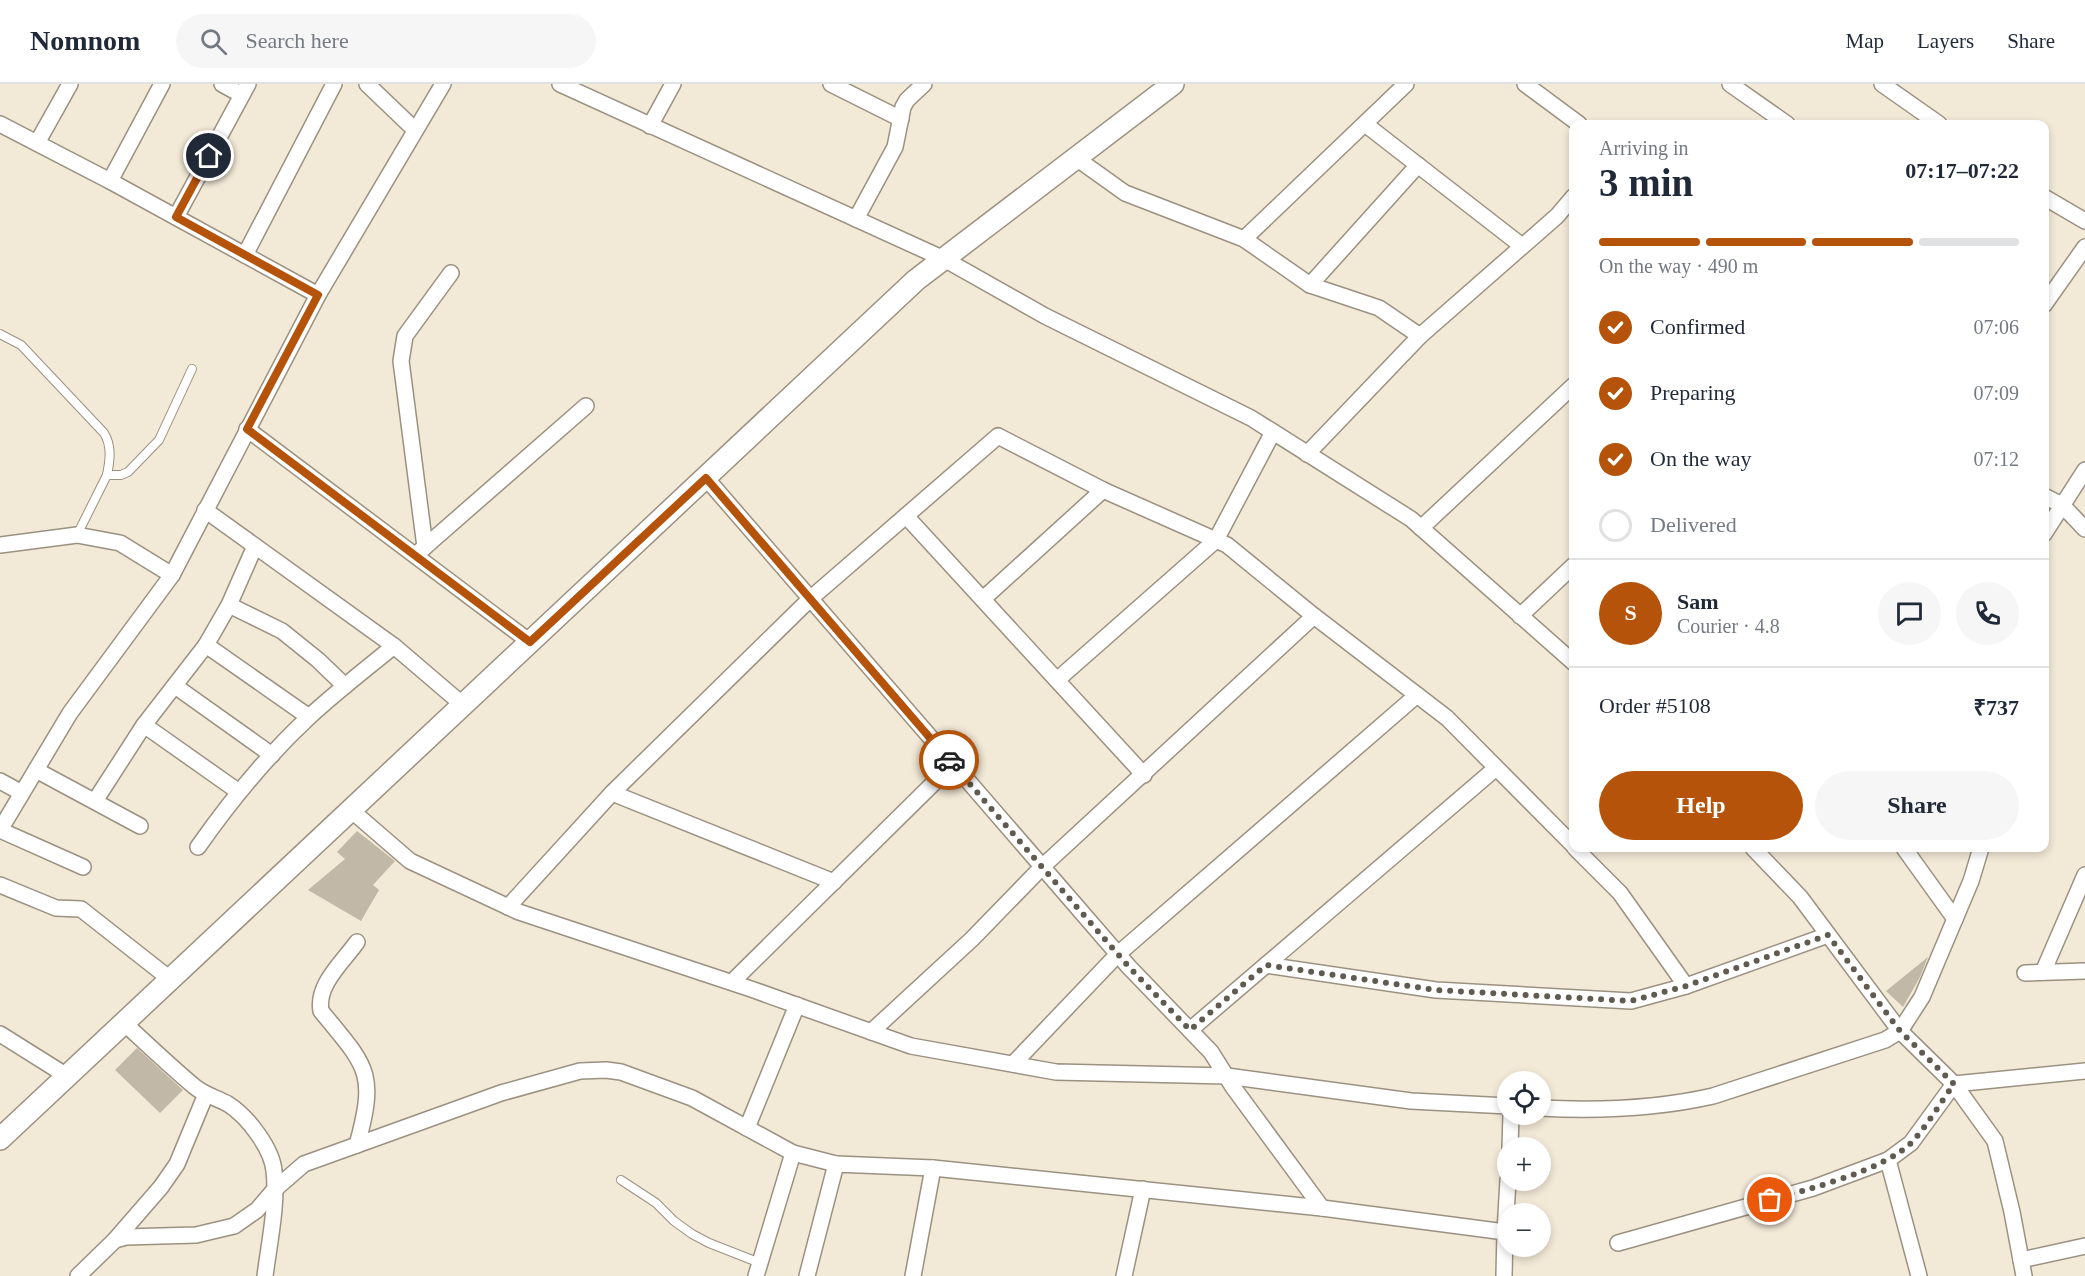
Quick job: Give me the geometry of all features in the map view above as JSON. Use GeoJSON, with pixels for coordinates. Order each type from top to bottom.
{"type":"FeatureCollection","features":[{"type":"Feature","properties":{"kind":"street"},"geometry":{"type":"LineString","coordinates":[[37,143],[70,84]]}},
{"type":"Feature","properties":{"kind":"street"},"geometry":{"type":"LineString","coordinates":[[110,181],[162,84]]}},
{"type":"Feature","properties":{"kind":"street"},"geometry":{"type":"LineString","coordinates":[[176,217],[245,89],[222,84]]}},
{"type":"Feature","properties":{"kind":"street"},"geometry":{"type":"LineString","coordinates":[[245,255],[333,84]]}},
{"type":"Feature","properties":{"kind":"street"},"geometry":{"type":"LineString","coordinates":[[367,84],[415,130]]}},
{"type":"Feature","properties":{"kind":"street"},"geometry":{"type":"LineString","coordinates":[[83,867],[0,830],[70,713],[172,575],[318,295],[443,84]]}},
{"type":"Feature","properties":{"kind":"street"},"geometry":{"type":"LineString","coordinates":[[560,84],[944,259],[1045,316],[1251,418],[1411,519],[1569,659]]}},
{"type":"Feature","properties":{"kind":"street"},"geometry":{"type":"LineString","coordinates":[[650,126],[673,84]]}},
{"type":"Feature","properties":{"kind":"street"},"geometry":{"type":"LineString","coordinates":[[831,84],[901,119]]}},
{"type":"Feature","properties":{"kind":"street"},"geometry":{"type":"LineString","coordinates":[[856,219],[895,147],[907,100],[924,84]]}},
{"type":"Feature","properties":{"kind":"street"},"geometry":{"type":"LineString","coordinates":[[0,1139],[916,280],[1173,84]]}},
{"type":"Feature","properties":{"kind":"street"},"geometry":{"type":"LineString","coordinates":[[1244,239],[1406,84]]}},
{"type":"Feature","properties":{"kind":"street"},"geometry":{"type":"LineString","coordinates":[[1525,84],[1574,120]]}},
{"type":"Feature","properties":{"kind":"street"},"geometry":{"type":"LineString","coordinates":[[1730,84],[1781,120]]}},
{"type":"Feature","properties":{"kind":"street"},"geometry":{"type":"LineString","coordinates":[[1882,84],[1933,120]]}},
{"type":"Feature","properties":{"kind":"street"},"geometry":{"type":"LineString","coordinates":[[0,124],[110,181],[318,295]]}},
{"type":"Feature","properties":{"kind":"street"},"geometry":{"type":"LineString","coordinates":[[1365,124],[1522,246]]}},
{"type":"Feature","properties":{"kind":"street"},"geometry":{"type":"LineString","coordinates":[[1076,158],[1125,193],[1244,239],[1310,285],[1379,308],[1420,336]]}},
{"type":"Feature","properties":{"kind":"street"},"geometry":{"type":"LineString","coordinates":[[1310,285],[1418,165]]}},
{"type":"Feature","properties":{"kind":"street"},"geometry":{"type":"LineString","coordinates":[[2049,200],[2085,221]]}},
{"type":"Feature","properties":{"kind":"street"},"geometry":{"type":"LineString","coordinates":[[1307,454],[1420,336],[1557,216],[1569,202]]}},
{"type":"Feature","properties":{"kind":"street"},"geometry":{"type":"LineString","coordinates":[[2049,298],[2085,248]]}},
{"type":"Feature","properties":{"kind":"street"},"geometry":{"type":"LineString","coordinates":[[420,551],[401,361],[402,345],[409,329],[451,273]]}},
{"type":"Feature","properties":{"kind":"street"},"geometry":{"type":"LineString","coordinates":[[1421,528],[1569,390]]}},
{"type":"Feature","properties":{"kind":"street"},"geometry":{"type":"LineString","coordinates":[[420,551],[586,406]]}},
{"type":"Feature","properties":{"kind":"street"},"geometry":{"type":"LineString","coordinates":[[247,429],[420,551],[530,642]]}},
{"type":"Feature","properties":{"kind":"street"},"geometry":{"type":"LineString","coordinates":[[1057,680],[1215,540],[1273,432]]}},
{"type":"Feature","properties":{"kind":"street"},"geometry":{"type":"LineString","coordinates":[[507,907],[612,793],[810,598],[998,436],[1103,490],[1227,544],[1314,616],[1447,718],[1569,842]]}},
{"type":"Feature","properties":{"kind":"street"},"geometry":{"type":"LineString","coordinates":[[2049,526],[2085,470]]}},
{"type":"Feature","properties":{"kind":"street"},"geometry":{"type":"LineString","coordinates":[[706,478],[1118,954],[1211,1052],[1322,1208]]}},
{"type":"Feature","properties":{"kind":"street"},"geometry":{"type":"LineString","coordinates":[[983,599],[1103,490]]}},
{"type":"Feature","properties":{"kind":"street"},"geometry":{"type":"LineString","coordinates":[[2049,498],[2062,505],[2085,529]]}},
{"type":"Feature","properties":{"kind":"street"},"geometry":{"type":"LineString","coordinates":[[205,510],[394,646],[463,705]]}},
{"type":"Feature","properties":{"kind":"street"},"geometry":{"type":"LineString","coordinates":[[906,516],[1144,775]]}},
{"type":"Feature","properties":{"kind":"street"},"geometry":{"type":"LineString","coordinates":[[0,545],[77,535],[120,543],[172,575]]}},
{"type":"Feature","properties":{"kind":"street"},"geometry":{"type":"LineString","coordinates":[[95,801],[144,725],[206,645],[229,605],[255,546]]}},
{"type":"Feature","properties":{"kind":"street"},"geometry":{"type":"LineString","coordinates":[[1520,616],[1569,570]]}},
{"type":"Feature","properties":{"kind":"street"},"geometry":{"type":"LineString","coordinates":[[229,605],[282,631],[318,660],[345,686]]}},
{"type":"Feature","properties":{"kind":"street"},"geometry":{"type":"LineString","coordinates":[[871,1032],[972,939],[1042,867],[1314,616]]}},
{"type":"Feature","properties":{"kind":"street"},"geometry":{"type":"LineString","coordinates":[[206,645],[309,717]]}},
{"type":"Feature","properties":{"kind":"street"},"geometry":{"type":"LineString","coordinates":[[198,847],[238,792],[309,717],[394,646]]}},
{"type":"Feature","properties":{"kind":"street"},"geometry":{"type":"LineString","coordinates":[[175,686],[272,755]]}},
{"type":"Feature","properties":{"kind":"street"},"geometry":{"type":"LineString","coordinates":[[1013,1064],[1118,954],[1417,695]]}},
{"type":"Feature","properties":{"kind":"street"},"geometry":{"type":"LineString","coordinates":[[144,725],[238,792]]}},
{"type":"Feature","properties":{"kind":"street"},"geometry":{"type":"LineString","coordinates":[[732,982],[953,764]]}},
{"type":"Feature","properties":{"kind":"street"},"geometry":{"type":"LineString","coordinates":[[1190,1030],[1496,768]]}},
{"type":"Feature","properties":{"kind":"street"},"geometry":{"type":"LineString","coordinates":[[36,770],[140,826]]}},
{"type":"Feature","properties":{"kind":"street"},"geometry":{"type":"LineString","coordinates":[[0,781],[22,793]]}},
{"type":"Feature","properties":{"kind":"street"},"geometry":{"type":"LineString","coordinates":[[612,793],[834,882]]}},
{"type":"Feature","properties":{"kind":"street"},"geometry":{"type":"LineString","coordinates":[[351,810],[410,861],[507,907],[732,982],[911,1046],[1056,1072],[1227,1076],[1411,1101],[1497,1105]]}},
{"type":"Feature","properties":{"kind":"street"},"geometry":{"type":"LineString","coordinates":[[1579,852],[1620,893],[1686,986]]}},
{"type":"Feature","properties":{"kind":"street"},"geometry":{"type":"LineString","coordinates":[[1757,852],[1800,897],[1900,1031],[1954,1084],[1995,1142],[2024,1276]]}},
{"type":"Feature","properties":{"kind":"street"},"geometry":{"type":"LineString","coordinates":[[1907,852],[1955,919]]}},
{"type":"Feature","properties":{"kind":"street"},"geometry":{"type":"LineString","coordinates":[[1551,1108],[1655,1107],[1685,1102],[1713,1096],[1885,1040],[1900,1031],[1922,996],[1971,881],[1980,852]]}},
{"type":"Feature","properties":{"kind":"street"},"geometry":{"type":"LineString","coordinates":[[2043,972],[2085,875]]}},
{"type":"Feature","properties":{"kind":"street"},"geometry":{"type":"LineString","coordinates":[[0,885],[56,908],[81,909],[170,979]]}},
{"type":"Feature","properties":{"kind":"street"},"geometry":{"type":"LineString","coordinates":[[1266,965],[1436,990],[1631,1001],[1686,986],[1828,935]]}},
{"type":"Feature","properties":{"kind":"street"},"geometry":{"type":"LineString","coordinates":[[357,942],[326,983],[320,1003],[321,1011],[362,1062],[366,1076],[366,1112],[357,1145]]}},
{"type":"Feature","properties":{"kind":"street"},"geometry":{"type":"LineString","coordinates":[[2025,973],[2085,971]]}},
{"type":"Feature","properties":{"kind":"street"},"geometry":{"type":"LineString","coordinates":[[747,1128],[797,1005]]}},
{"type":"Feature","properties":{"kind":"street"},"geometry":{"type":"LineString","coordinates":[[123,1023],[197,1089],[236,1110],[260,1137],[270,1154],[274,1169],[274,1190],[265,1276]]}},
{"type":"Feature","properties":{"kind":"street"},"geometry":{"type":"LineString","coordinates":[[0,1034],[67,1076]]}},
{"type":"Feature","properties":{"kind":"street"},"geometry":{"type":"LineString","coordinates":[[114,1240],[126,1237],[196,1234],[234,1226],[257,1210],[274,1190],[304,1164],[501,1093],[580,1071],[594,1070],[621,1072],[692,1098],[793,1153],[836,1164],[933,1168],[1143,1189],[1322,1208],[1497,1231]]}},
{"type":"Feature","properties":{"kind":"street"},"geometry":{"type":"LineString","coordinates":[[1618,1243],[1813,1188],[1888,1160],[1911,1143],[1954,1084],[2085,1071]]}},
{"type":"Feature","properties":{"kind":"street"},"geometry":{"type":"LineString","coordinates":[[78,1276],[161,1187],[177,1164],[206,1094]]}},
{"type":"Feature","properties":{"kind":"street"},"geometry":{"type":"LineString","coordinates":[[758,1270],[793,1153]]}},
{"type":"Feature","properties":{"kind":"street"},"geometry":{"type":"LineString","coordinates":[[1888,1160],[1919,1276]]}},
{"type":"Feature","properties":{"kind":"street"},"geometry":{"type":"LineString","coordinates":[[807,1276],[836,1164]]}},
{"type":"Feature","properties":{"kind":"street"},"geometry":{"type":"LineString","coordinates":[[912,1276],[933,1168]]}},
{"type":"Feature","properties":{"kind":"street"},"geometry":{"type":"LineString","coordinates":[[1124,1276],[1143,1189]]}},
{"type":"Feature","properties":{"kind":"street"},"geometry":{"type":"LineString","coordinates":[[2021,1260],[2085,1246]]}},
{"type":"Feature","properties":{"kind":"street"},"geometry":{"type":"LineString","coordinates":[[1504,1257],[1504,1276]]}},
{"type":"Feature","properties":{"kind":"lane"},"geometry":{"type":"LineString","coordinates":[[0,333],[21,345],[109,441],[107,475],[77,535]]}},
{"type":"Feature","properties":{"kind":"lane"},"geometry":{"type":"LineString","coordinates":[[107,475],[121,475],[128,472],[159,440],[192,369]]}},
{"type":"Feature","properties":{"kind":"lane"},"geometry":{"type":"LineString","coordinates":[[621,1180],[656,1203],[674,1221],[692,1234],[758,1270]]}},
{"type":"Feature","properties":{"kind":"building"},"geometry":{"type":"Polygon","coordinates":[[[357,831],[395,861],[373,885],[379,890],[361,921],[308,890],[345,859],[337,852],[357,831]]]}},
{"type":"Feature","properties":{"kind":"building"},"geometry":{"type":"Polygon","coordinates":[[[1928,957],[1920,977],[1903,1007],[1886,991],[1928,957]]]}},
{"type":"Feature","properties":{"kind":"building"},"geometry":{"type":"Polygon","coordinates":[[[137,1048],[183,1090],[160,1113],[115,1070],[137,1048]]]}},
{"type":"Feature","properties":{"kind":"way so far"},"geometry":{"type":"LineString","coordinates":[[949,760],[1129,967],[1190,1030],[1266,965],[1436,990],[1631,1001],[1686,986],[1828,935],[1900,1031],[1954,1084],[1911,1143],[1888,1160],[1813,1188],[1770,1200]]}},
{"type":"Feature","properties":{"kind":"route"},"geometry":{"type":"LineString","coordinates":[[209,156],[176,217],[318,295],[247,429],[530,642],[706,478],[949,760]]}}]}
